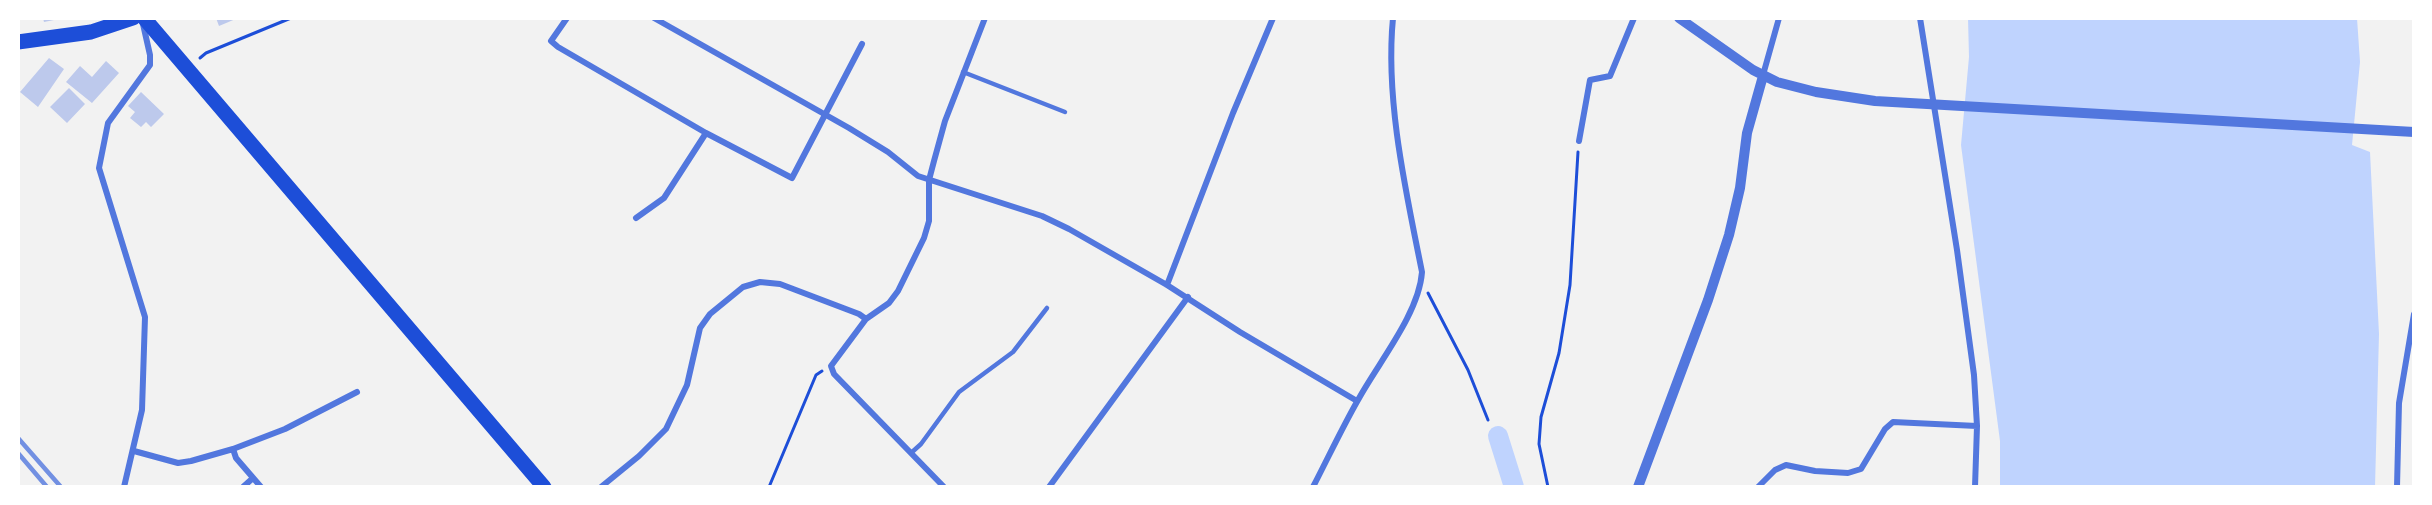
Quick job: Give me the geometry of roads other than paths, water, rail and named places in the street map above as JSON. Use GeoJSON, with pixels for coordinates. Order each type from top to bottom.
{"type":"FeatureCollection","features":[{"type":"Feature","properties":{"kind":"highway"},"geometry":{"type":"LineString","coordinates":[[18,42],[91,32],[133,18]]}},
{"type":"Feature","properties":{"kind":"highway"},"geometry":{"type":"LineString","coordinates":[[143,18],[544,487]]}},
{"type":"Feature","properties":{"kind":"street"},"geometry":{"type":"LineString","coordinates":[[124,487],[142,410],[144,316],[99,168],[108,123],[150,65],[143,18]]}},
{"type":"Feature","properties":{"kind":"street"},"geometry":{"type":"LineString","coordinates":[[567,18],[550,41],[706,133],[792,178],[862,44]]}},
{"type":"Feature","properties":{"kind":"street"},"geometry":{"type":"LineString","coordinates":[[654,18],[888,152],[918,176],[1042,216],[1069,229],[1188,297],[1240,332],[1357,401]]}},
{"type":"Feature","properties":{"kind":"street"},"geometry":{"type":"LineString","coordinates":[[944,487],[834,374],[831,366],[866,319],[889,303],[898,291],[924,238],[929,221],[929,180],[945,121],[985,18]]}},
{"type":"Feature","properties":{"kind":"street"},"geometry":{"type":"LineString","coordinates":[[1167,285],[1233,113],[1273,18]]}},
{"type":"Feature","properties":{"kind":"street"},"geometry":{"type":"LineString","coordinates":[[1313,487],[1357,401],[1405,321],[1421,285],[1422,272],[1398,141],[1390,46],[1393,18]]}},
{"type":"Feature","properties":{"kind":"street"},"geometry":{"type":"LineString","coordinates":[[1579,141],[1590,80],[1610,76],[1634,18]]}},
{"type":"Feature","properties":{"kind":"street"},"geometry":{"type":"LineString","coordinates":[[1679,18],[1763,76],[1816,92],[1875,101],[2414,132]]}},
{"type":"Feature","properties":{"kind":"street"},"geometry":{"type":"LineString","coordinates":[[1638,487],[1729,235],[1740,188],[1748,133],[1779,18]]}},
{"type":"Feature","properties":{"kind":"street"},"geometry":{"type":"LineString","coordinates":[[1920,18],[1957,250],[1974,375],[1977,426],[1975,487]]}},
{"type":"Feature","properties":{"kind":"street"},"geometry":{"type":"LineString","coordinates":[[636,218],[664,198],[706,133]]}},
{"type":"Feature","properties":{"kind":"street"},"geometry":{"type":"LineString","coordinates":[[601,487],[639,456],[666,429],[687,385],[700,328],[710,314],[743,287],[760,282],[780,284],[866,319]]}},
{"type":"Feature","properties":{"kind":"street"},"geometry":{"type":"LineString","coordinates":[[1049,487],[1188,297]]}},
{"type":"Feature","properties":{"kind":"street"},"geometry":{"type":"LineString","coordinates":[[2397,487],[2398,404],[2405,378],[2414,314]]}},
{"type":"Feature","properties":{"kind":"street"},"geometry":{"type":"LineString","coordinates":[[2405,378],[2414,378]]}},
{"type":"Feature","properties":{"kind":"street"},"geometry":{"type":"LineString","coordinates":[[134,451],[178,463],[233,449],[285,429],[357,392]]}},
{"type":"Feature","properties":{"kind":"street"},"geometry":{"type":"LineString","coordinates":[[1758,487],[1775,470],[1786,465],[1815,471],[1848,473],[1861,469],[1885,429],[1893,422],[1977,426]]}},
{"type":"Feature","properties":{"kind":"street"},"geometry":{"type":"LineString","coordinates":[[233,449],[236,458],[261,487]]}},
{"type":"Feature","properties":{"kind":"street"},"geometry":{"type":"LineString","coordinates":[[243,487],[253,478]]}},
{"type":"Feature","properties":{"kind":"lane"},"geometry":{"type":"LineString","coordinates":[[963,72],[1065,112]]}},
{"type":"Feature","properties":{"kind":"lane"},"geometry":{"type":"LineString","coordinates":[[910,453],[921,444],[959,392],[1014,352],[1047,309]]}},
{"type":"Feature","properties":{"kind":"water"},"geometry":{"type":"Polygon","coordinates":[[[1968,18],[2357,18],[2360,62],[2352,145],[2370,152],[2379,334],[2375,487],[2000,487],[2000,441],[1961,145],[1969,57],[1968,18]]]}},
{"type":"Feature","properties":{"kind":"waterway"},"geometry":{"type":"LineString","coordinates":[[1498,436],[1514,487]]}},
{"type":"Feature","properties":{"kind":"railway"},"geometry":{"type":"LineString","coordinates":[[18,438],[61,487]]}},
{"type":"Feature","properties":{"kind":"railway"},"geometry":{"type":"LineString","coordinates":[[18,453],[47,487]]}}]}
